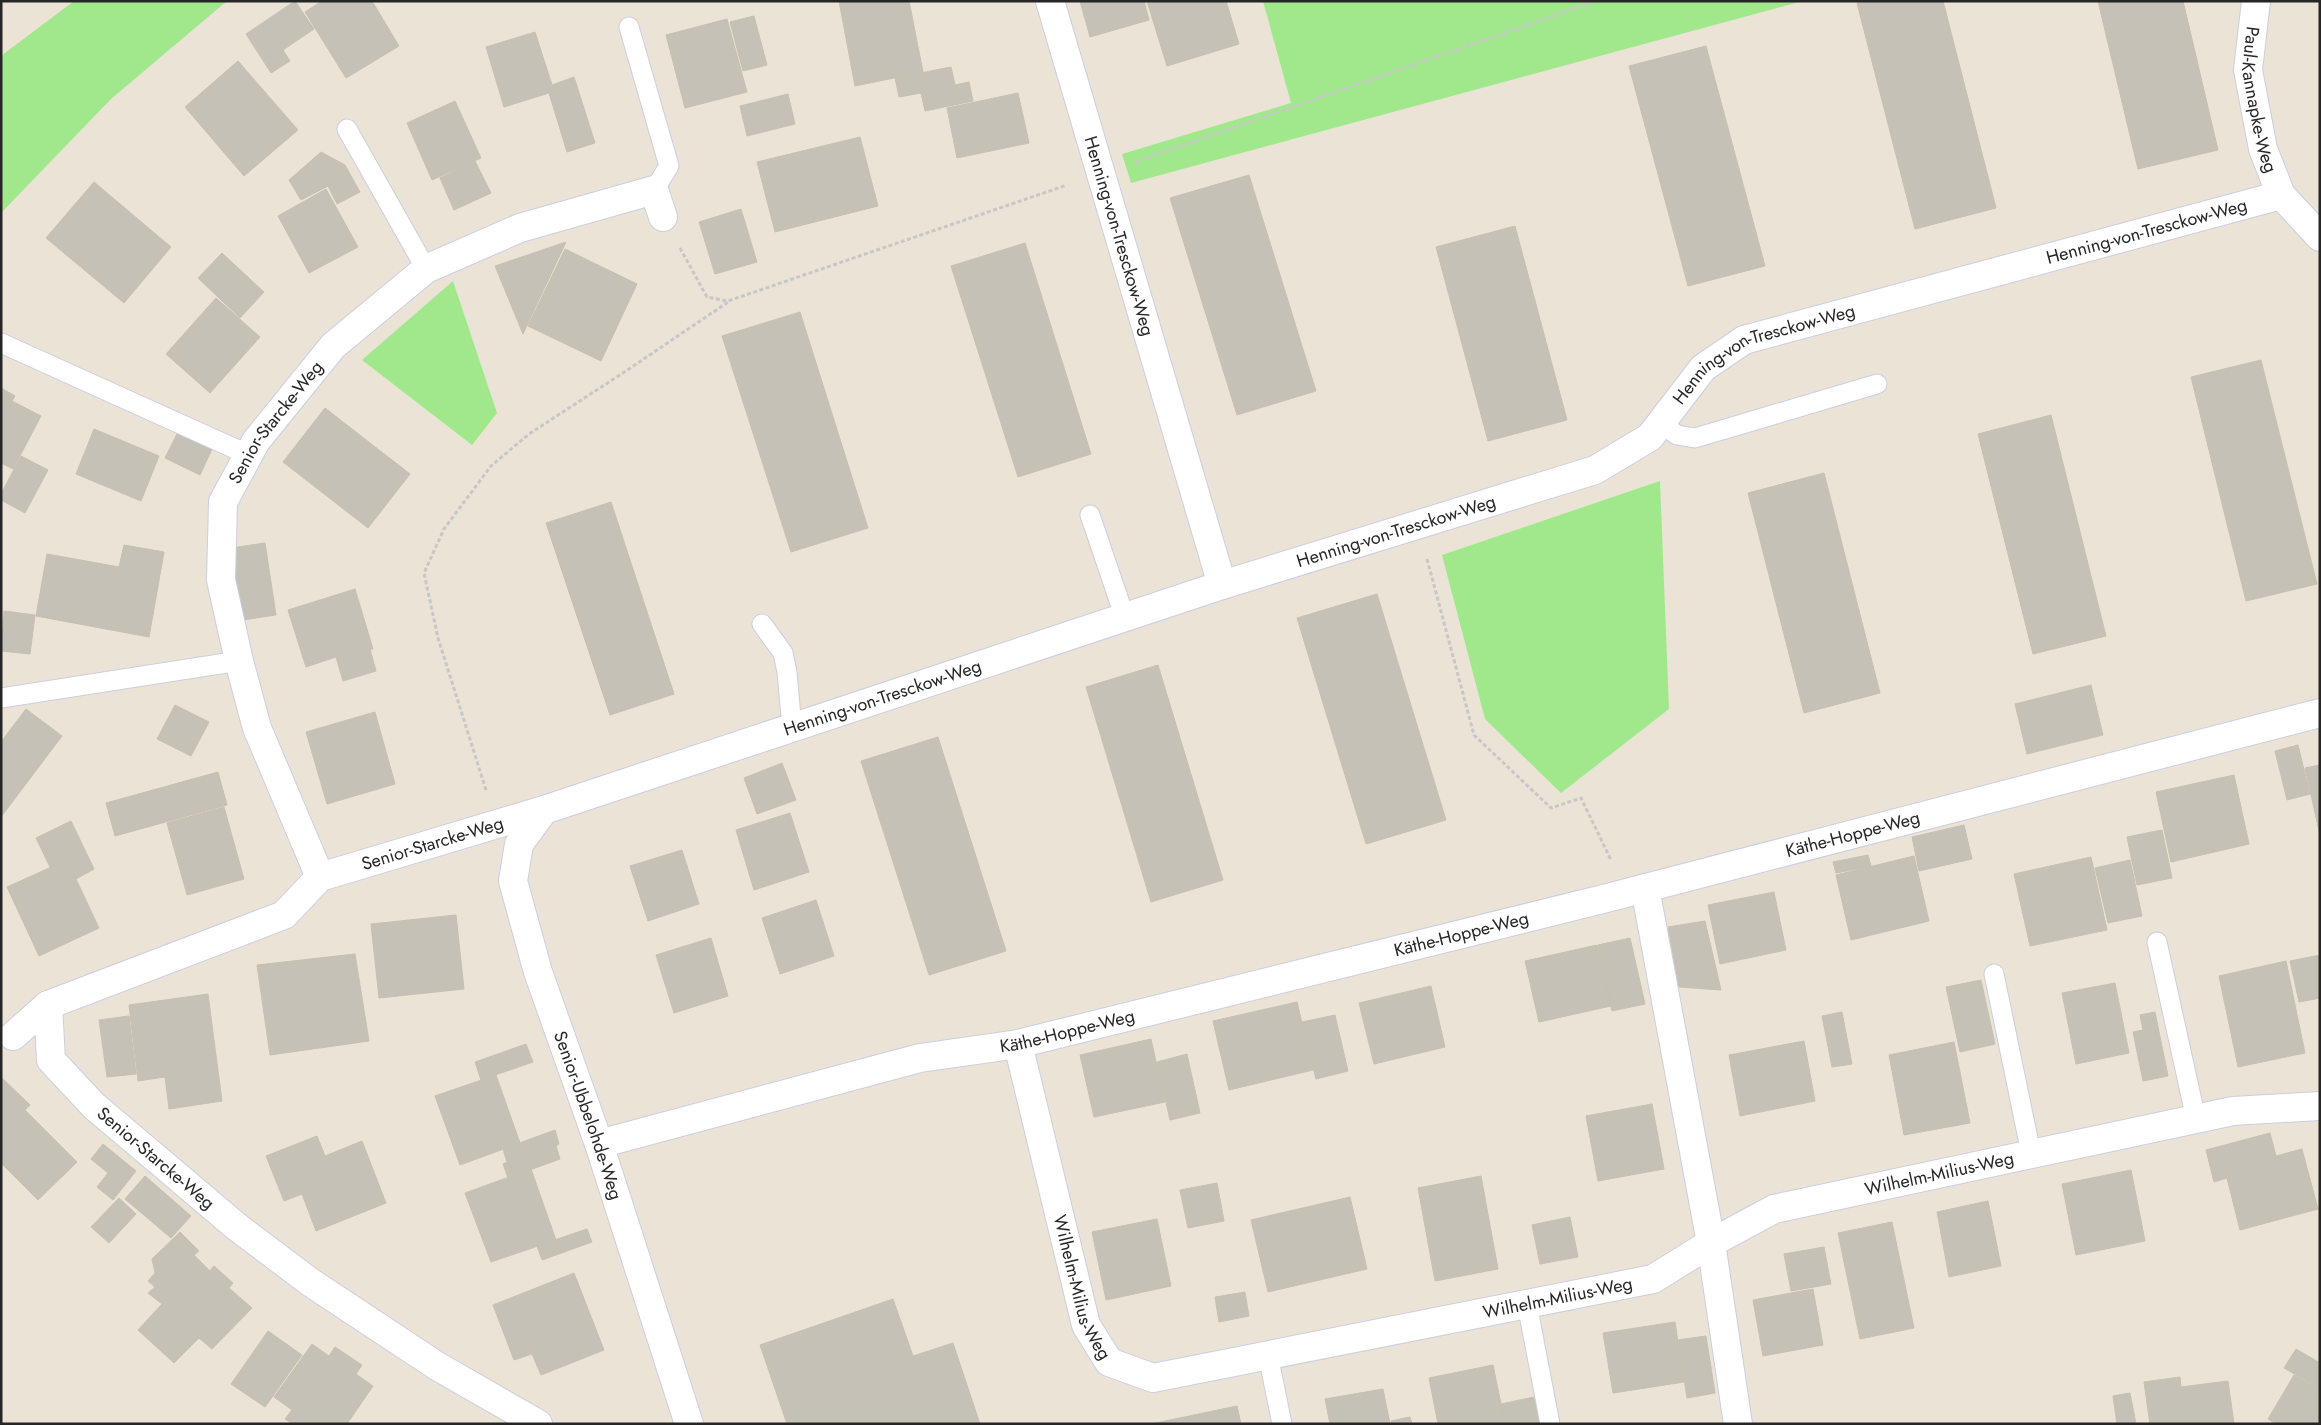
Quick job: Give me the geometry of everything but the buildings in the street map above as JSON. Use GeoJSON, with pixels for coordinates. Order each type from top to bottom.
{"type":"FeatureCollection","features":[{"type":"Feature","properties":{"kind":"street","name":"Henning-von-Tresckow-Weg"},"geometry":{"type":"LineString","coordinates":[[1050,1],[1222,585]]}},
{"type":"Feature","properties":{"kind":"street","name":"Paul-Kannapke-Weg"},"geometry":{"type":"LineString","coordinates":[[2256,1],[2248,70],[2263,149],[2281,194]]}},
{"type":"Feature","properties":{"kind":"street"},"geometry":{"type":"LineString","coordinates":[[654,190],[663,217]]}},
{"type":"Feature","properties":{"kind":"street","name":"Senior-Starcke-Weg"},"geometry":{"type":"LineString","coordinates":[[320,877],[258,728],[239,661],[221,580],[223,502],[256,441],[333,346],[426,269],[520,228],[654,190]]}},
{"type":"Feature","properties":{"kind":"street","name":"Henning-von-Tresckow-Weg"},"geometry":{"type":"LineString","coordinates":[[544,810],[1222,585],[1595,470],[1650,437],[1703,368],[1744,340],[2281,194]]}},
{"type":"Feature","properties":{"kind":"street"},"geometry":{"type":"LineString","coordinates":[[2281,194],[2320,237]]}},
{"type":"Feature","properties":{"kind":"street","name":"Käthe-Hoppe-Weg"},"geometry":{"type":"LineString","coordinates":[[599,1144],[920,1058],[1018,1044],[1636,891],[2320,713]]}},
{"type":"Feature","properties":{"kind":"street","name":"Senior-Starcke-Weg"},"geometry":{"type":"LineString","coordinates":[[13,1036],[48,1005],[284,915],[320,877],[544,810]]}},
{"type":"Feature","properties":{"kind":"street","name":"Senior-Ubbelohde-Weg"},"geometry":{"type":"LineString","coordinates":[[544,810],[520,844],[514,881],[538,972],[599,1144],[689,1424]]}},
{"type":"Feature","properties":{"kind":"street"},"geometry":{"type":"LineString","coordinates":[[1636,891],[1711,1243],[1738,1424]]}},
{"type":"Feature","properties":{"kind":"street","name":"Senior-Starcke-Weg"},"geometry":{"type":"LineString","coordinates":[[48,1005],[51,1060],[94,1106],[237,1227],[310,1282],[437,1366],[538,1424]]}},
{"type":"Feature","properties":{"kind":"street","name":"Wilhelm-Milius-Weg"},"geometry":{"type":"LineString","coordinates":[[1018,1044],[1086,1324],[1110,1362],[1153,1378],[1653,1278],[1711,1243],[1774,1209],[2232,1111],[2320,1106]]}},
{"type":"Feature","properties":{"kind":"lane"},"geometry":{"type":"LineString","coordinates":[[629,27],[669,166],[654,190]]}},
{"type":"Feature","properties":{"kind":"lane"},"geometry":{"type":"LineString","coordinates":[[347,130],[426,269]]}},
{"type":"Feature","properties":{"kind":"lane"},"geometry":{"type":"LineString","coordinates":[[1,343],[249,455]]}},
{"type":"Feature","properties":{"kind":"lane"},"geometry":{"type":"LineString","coordinates":[[1661,424],[1677,435],[1695,438],[1877,384]]}},
{"type":"Feature","properties":{"kind":"lane"},"geometry":{"type":"LineString","coordinates":[[1090,515],[1124,618]]}},
{"type":"Feature","properties":{"kind":"lane"},"geometry":{"type":"LineString","coordinates":[[762,624],[783,653],[787,672],[792,728]]}},
{"type":"Feature","properties":{"kind":"lane"},"geometry":{"type":"LineString","coordinates":[[1,698],[239,661]]}},
{"type":"Feature","properties":{"kind":"lane"},"geometry":{"type":"LineString","coordinates":[[2157,942],[2196,1119]]}},
{"type":"Feature","properties":{"kind":"lane"},"geometry":{"type":"LineString","coordinates":[[1994,974],[2031,1153]]}},
{"type":"Feature","properties":{"kind":"lane"},"geometry":{"type":"LineString","coordinates":[[1527,1304],[1550,1424]]}},
{"type":"Feature","properties":{"kind":"lane"},"geometry":{"type":"LineString","coordinates":[[1268,1355],[1282,1424]]}},
{"type":"Feature","properties":{"kind":"path"},"geometry":{"type":"LineString","coordinates":[[497,824],[438,638],[424,573],[444,529],[491,466],[529,434],[728,302],[1596,1]]}},
{"type":"Feature","properties":{"kind":"path"},"geometry":{"type":"LineString","coordinates":[[663,217],[707,297],[728,302]]}},
{"type":"Feature","properties":{"kind":"path"},"geometry":{"type":"LineString","coordinates":[[1418,525],[1474,735],[1551,808],[1581,798],[1636,891]]}},
{"type":"Feature","properties":{"kind":"green space"},"geometry":{"type":"Polygon","coordinates":[[[74,1],[227,1],[111,99],[1,213],[1,56],[74,1]]]}},
{"type":"Feature","properties":{"kind":"green space"},"geometry":{"type":"Polygon","coordinates":[[[1263,1],[1803,1],[1131,183],[1122,154],[1291,103],[1263,1]]]}},
{"type":"Feature","properties":{"kind":"green space"},"geometry":{"type":"Polygon","coordinates":[[[453,281],[497,413],[472,445],[362,360],[453,281]]]}},
{"type":"Feature","properties":{"kind":"green space"},"geometry":{"type":"Polygon","coordinates":[[[1660,481],[1669,709],[1561,793],[1485,719],[1442,555],[1660,481]]]}}]}
